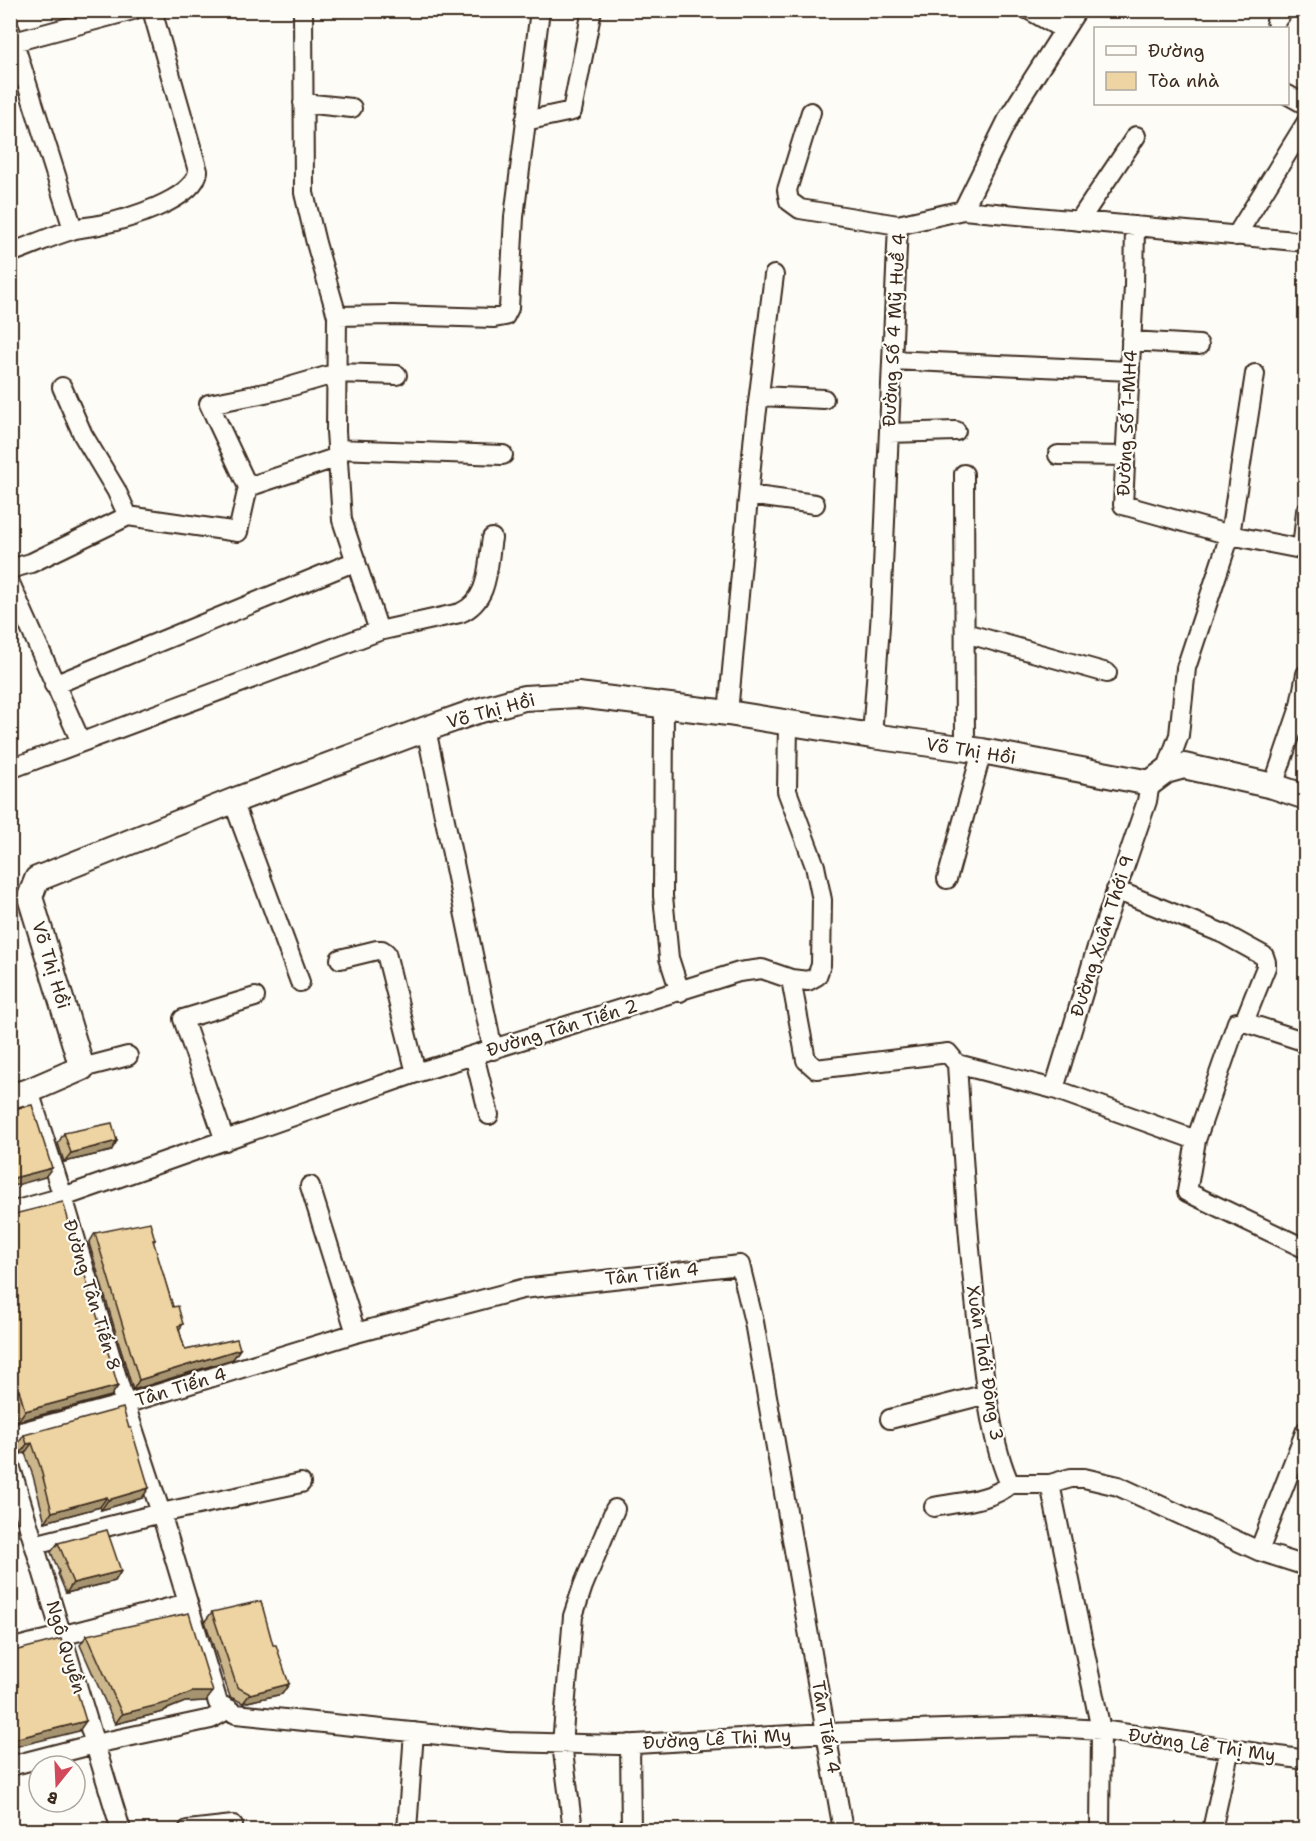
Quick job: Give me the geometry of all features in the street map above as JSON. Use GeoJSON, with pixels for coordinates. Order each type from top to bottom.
{"type":"FeatureCollection","features":[{"type":"Feature","properties":{"kind":"street"},"geometry":{"type":"LineString","coordinates":[[73,229],[12,38],[133,10]]}},
{"type":"Feature","properties":{"kind":"street"},"geometry":{"type":"LineString","coordinates":[[10,253],[73,229],[99,225],[139,214],[173,199],[187,190],[197,177],[198,171],[152,10]]}},
{"type":"Feature","properties":{"kind":"street"},"geometry":{"type":"LineString","coordinates":[[303,10],[304,193],[337,316],[338,453],[342,520],[380,631]]}},
{"type":"Feature","properties":{"kind":"street"},"geometry":{"type":"LineString","coordinates":[[337,316],[494,318],[505,316],[508,308],[514,217],[540,10]]}},
{"type":"Feature","properties":{"kind":"street"},"geometry":{"type":"LineString","coordinates":[[525,121],[572,111],[592,10]]}},
{"type":"Feature","properties":{"kind":"street"},"geometry":{"type":"LineString","coordinates":[[1029,10],[1064,30]]}},
{"type":"Feature","properties":{"kind":"street"},"geometry":{"type":"LineString","coordinates":[[963,210],[1010,115],[1077,10]]}},
{"type":"Feature","properties":{"kind":"street"},"geometry":{"type":"LineString","coordinates":[[1289,95],[1305,105]]}},
{"type":"Feature","properties":{"kind":"street"},"geometry":{"type":"LineString","coordinates":[[303,103],[352,108]]}},
{"type":"Feature","properties":{"kind":"street"},"geometry":{"type":"LineString","coordinates":[[811,112],[787,190],[789,201],[800,209],[898,225]]}},
{"type":"Feature","properties":{"kind":"street"},"geometry":{"type":"LineString","coordinates":[[1236,236],[1305,123]]}},
{"type":"Feature","properties":{"kind":"street"},"geometry":{"type":"LineString","coordinates":[[1079,221],[1136,136]]}},
{"type":"Feature","properties":{"kind":"street","name":"Đường Số 4 Mỹ Huề 4"},"geometry":{"type":"LineString","coordinates":[[872,736],[898,225],[963,210],[1305,242]]}},
{"type":"Feature","properties":{"kind":"street","name":"Đường Số 1-MH4"},"geometry":{"type":"LineString","coordinates":[[1135,226],[1123,505],[1230,535],[1304,550]]}},
{"type":"Feature","properties":{"kind":"street"},"geometry":{"type":"LineString","coordinates":[[728,713],[759,396],[774,275]]}},
{"type":"Feature","properties":{"kind":"street"},"geometry":{"type":"LineString","coordinates":[[1131,341],[1199,345]]}},
{"type":"Feature","properties":{"kind":"street"},"geometry":{"type":"LineString","coordinates":[[892,360],[1130,371]]}},
{"type":"Feature","properties":{"kind":"street"},"geometry":{"type":"LineString","coordinates":[[10,569],[31,563],[128,516],[238,532],[248,487],[209,404],[275,391],[337,373],[397,375]]}},
{"type":"Feature","properties":{"kind":"street","name":"Đường Xuân Thới 9"},"geometry":{"type":"LineString","coordinates":[[1054,1089],[1096,947],[1147,801],[1179,735],[1186,668],[1230,535],[1255,374]]}},
{"type":"Feature","properties":{"kind":"street"},"geometry":{"type":"LineString","coordinates":[[62,387],[83,435],[116,490],[128,516]]}},
{"type":"Feature","properties":{"kind":"street"},"geometry":{"type":"LineString","coordinates":[[759,396],[824,399]]}},
{"type":"Feature","properties":{"kind":"street"},"geometry":{"type":"LineString","coordinates":[[889,432],[956,431]]}},
{"type":"Feature","properties":{"kind":"street"},"geometry":{"type":"LineString","coordinates":[[248,487],[338,453],[503,454]]}},
{"type":"Feature","properties":{"kind":"street"},"geometry":{"type":"LineString","coordinates":[[1058,455],[1126,456]]}},
{"type":"Feature","properties":{"kind":"street"},"geometry":{"type":"LineString","coordinates":[[947,879],[973,750],[965,633],[964,474]]}},
{"type":"Feature","properties":{"kind":"street"},"geometry":{"type":"LineString","coordinates":[[749,495],[815,504]]}},
{"type":"Feature","properties":{"kind":"street"},"geometry":{"type":"LineString","coordinates":[[1304,550],[1305,511]]}},
{"type":"Feature","properties":{"kind":"street"},"geometry":{"type":"LineString","coordinates":[[10,769],[380,631],[469,609],[478,601],[483,591],[492,538]]}},
{"type":"Feature","properties":{"kind":"street"},"geometry":{"type":"LineString","coordinates":[[54,685],[356,561]]}},
{"type":"Feature","properties":{"kind":"street"},"geometry":{"type":"LineString","coordinates":[[10,583],[81,742]]}},
{"type":"Feature","properties":{"kind":"street"},"geometry":{"type":"LineString","coordinates":[[965,633],[1107,673]]}},
{"type":"Feature","properties":{"kind":"street"},"geometry":{"type":"LineString","coordinates":[[1273,786],[1299,710],[1305,674]]}},
{"type":"Feature","properties":{"kind":"street","name":"Võ Thị Hồi"},"geometry":{"type":"LineString","coordinates":[[82,1068],[30,897],[38,879],[233,801],[426,729],[524,698],[578,695],[664,705],[1158,777],[1184,766],[1273,786],[1305,797]]}},
{"type":"Feature","properties":{"kind":"street"},"geometry":{"type":"LineString","coordinates":[[664,705],[663,896],[669,958],[680,992]]}},
{"type":"Feature","properties":{"kind":"street"},"geometry":{"type":"LineString","coordinates":[[788,723],[787,791],[815,866],[822,900],[821,964],[817,976],[808,981],[791,979],[806,1060],[816,1069],[948,1053],[957,1064],[1054,1089],[1196,1140]]}},
{"type":"Feature","properties":{"kind":"street"},"geometry":{"type":"LineString","coordinates":[[426,729],[493,1050]]}},
{"type":"Feature","properties":{"kind":"street"},"geometry":{"type":"LineString","coordinates":[[233,801],[300,982]]}},
{"type":"Feature","properties":{"kind":"street"},"geometry":{"type":"LineString","coordinates":[[1116,890],[1224,934],[1265,958],[1266,967],[1244,1022]]}},
{"type":"Feature","properties":{"kind":"street"},"geometry":{"type":"LineString","coordinates":[[340,959],[377,950],[386,953],[416,1073]]}},
{"type":"Feature","properties":{"kind":"street","name":"Đường Tân Tiến 2"},"geometry":{"type":"LineString","coordinates":[[10,1212],[63,1197],[416,1073],[739,972],[762,969],[791,979]]}},
{"type":"Feature","properties":{"kind":"street"},"geometry":{"type":"LineString","coordinates":[[225,1141],[183,1019],[255,997]]}},
{"type":"Feature","properties":{"kind":"street"},"geometry":{"type":"LineString","coordinates":[[1305,1042],[1244,1022],[1235,1024],[1196,1140],[1187,1192],[1305,1249]]}},
{"type":"Feature","properties":{"kind":"street"},"geometry":{"type":"LineString","coordinates":[[474,1055],[489,1115]]}},
{"type":"Feature","properties":{"kind":"street"},"geometry":{"type":"LineString","coordinates":[[20,1093],[82,1068],[128,1056]]}},
{"type":"Feature","properties":{"kind":"street","name":"Xuân Thới Đông 3"},"geometry":{"type":"LineString","coordinates":[[957,1064],[969,1257],[987,1394],[1001,1460],[1010,1484]]}},
{"type":"Feature","properties":{"kind":"street","name":"Đường Tân Tiến 8"},"geometry":{"type":"LineString","coordinates":[[20,1093],[63,1197],[218,1703],[232,1711]]}},
{"type":"Feature","properties":{"kind":"street"},"geometry":{"type":"LineString","coordinates":[[310,1186],[356,1333]]}},
{"type":"Feature","properties":{"kind":"street","name":"Tân Tiến 4"},"geometry":{"type":"LineString","coordinates":[[10,1435],[125,1404],[356,1333],[522,1289],[740,1265],[754,1322],[843,1830]]}},
{"type":"Feature","properties":{"kind":"street"},"geometry":{"type":"LineString","coordinates":[[890,1419],[987,1394]]}},
{"type":"Feature","properties":{"kind":"street"},"geometry":{"type":"LineString","coordinates":[[1259,1551],[1305,1430]]}},
{"type":"Feature","properties":{"kind":"street","name":"Ngô Quyền"},"geometry":{"type":"LineString","coordinates":[[10,1465],[121,1830]]}},
{"type":"Feature","properties":{"kind":"street"},"geometry":{"type":"LineString","coordinates":[[934,1508],[992,1494],[1010,1484],[1050,1484],[1071,1478],[1084,1478],[1118,1486],[1259,1551],[1305,1566]]}},
{"type":"Feature","properties":{"kind":"street"},"geometry":{"type":"LineString","coordinates":[[34,1545],[161,1513],[300,1483]]}},
{"type":"Feature","properties":{"kind":"street"},"geometry":{"type":"LineString","coordinates":[[1050,1484],[1101,1730],[1100,1830]]}},
{"type":"Feature","properties":{"kind":"street"},"geometry":{"type":"LineString","coordinates":[[573,1830],[562,1744],[573,1616],[615,1509]]}},
{"type":"Feature","properties":{"kind":"street"},"geometry":{"type":"LineString","coordinates":[[10,1649],[188,1602]]}},
{"type":"Feature","properties":{"kind":"street"},"geometry":{"type":"LineString","coordinates":[[10,1766],[95,1744],[211,1719],[232,1711]]}},
{"type":"Feature","properties":{"kind":"street","name":"Đường Lê Thị My"},"geometry":{"type":"LineString","coordinates":[[232,1711],[508,1742],[562,1744],[630,1744],[827,1733],[1035,1726],[1101,1730],[1305,1760]]}},
{"type":"Feature","properties":{"kind":"street"},"geometry":{"type":"LineString","coordinates":[[407,1830],[414,1732]]}},
{"type":"Feature","properties":{"kind":"street"},"geometry":{"type":"LineString","coordinates":[[630,1744],[631,1830]]}},
{"type":"Feature","properties":{"kind":"street"},"geometry":{"type":"LineString","coordinates":[[1212,1830],[1230,1748]]}},
{"type":"Feature","properties":{"kind":"street"},"geometry":{"type":"LineString","coordinates":[[194,1830],[233,1824]]}},
{"type":"Feature","properties":{"kind":"building"},"geometry":{"type":"Polygon","coordinates":[[[32,1105],[52,1168],[10,1179],[10,1110],[32,1105]]]}},
{"type":"Feature","properties":{"kind":"building"},"geometry":{"type":"Polygon","coordinates":[[[112,1123],[117,1141],[71,1153],[64,1133],[112,1123]]]}},
{"type":"Feature","properties":{"kind":"building"},"geometry":{"type":"Polygon","coordinates":[[[63,1202],[118,1386],[25,1411],[19,1390],[10,1393],[10,1215],[63,1202]]]}},
{"type":"Feature","properties":{"kind":"building"},"geometry":{"type":"Polygon","coordinates":[[[150,1222],[155,1240],[153,1240],[173,1307],[178,1306],[183,1324],[178,1326],[185,1350],[237,1339],[240,1349],[139,1380],[95,1233],[150,1222]]]}},
{"type":"Feature","properties":{"kind":"building"},"geometry":{"type":"Polygon","coordinates":[[[123,1408],[149,1488],[108,1500],[107,1497],[52,1512],[32,1443],[27,1444],[24,1435],[123,1408]]]}},
{"type":"Feature","properties":{"kind":"building"},"geometry":{"type":"Polygon","coordinates":[[[107,1530],[121,1571],[73,1583],[58,1543],[107,1530]]]}},
{"type":"Feature","properties":{"kind":"building"},"geometry":{"type":"Polygon","coordinates":[[[261,1601],[273,1645],[276,1645],[289,1684],[250,1694],[237,1687],[212,1612],[261,1601]]]}},
{"type":"Feature","properties":{"kind":"building"},"geometry":{"type":"Polygon","coordinates":[[[189,1613],[213,1692],[192,1692],[170,1702],[122,1714],[87,1635],[189,1613]]]}},
{"type":"Feature","properties":{"kind":"building"},"geometry":{"type":"Polygon","coordinates":[[[61,1639],[86,1721],[10,1740],[10,1652],[61,1639]]]}}]}
